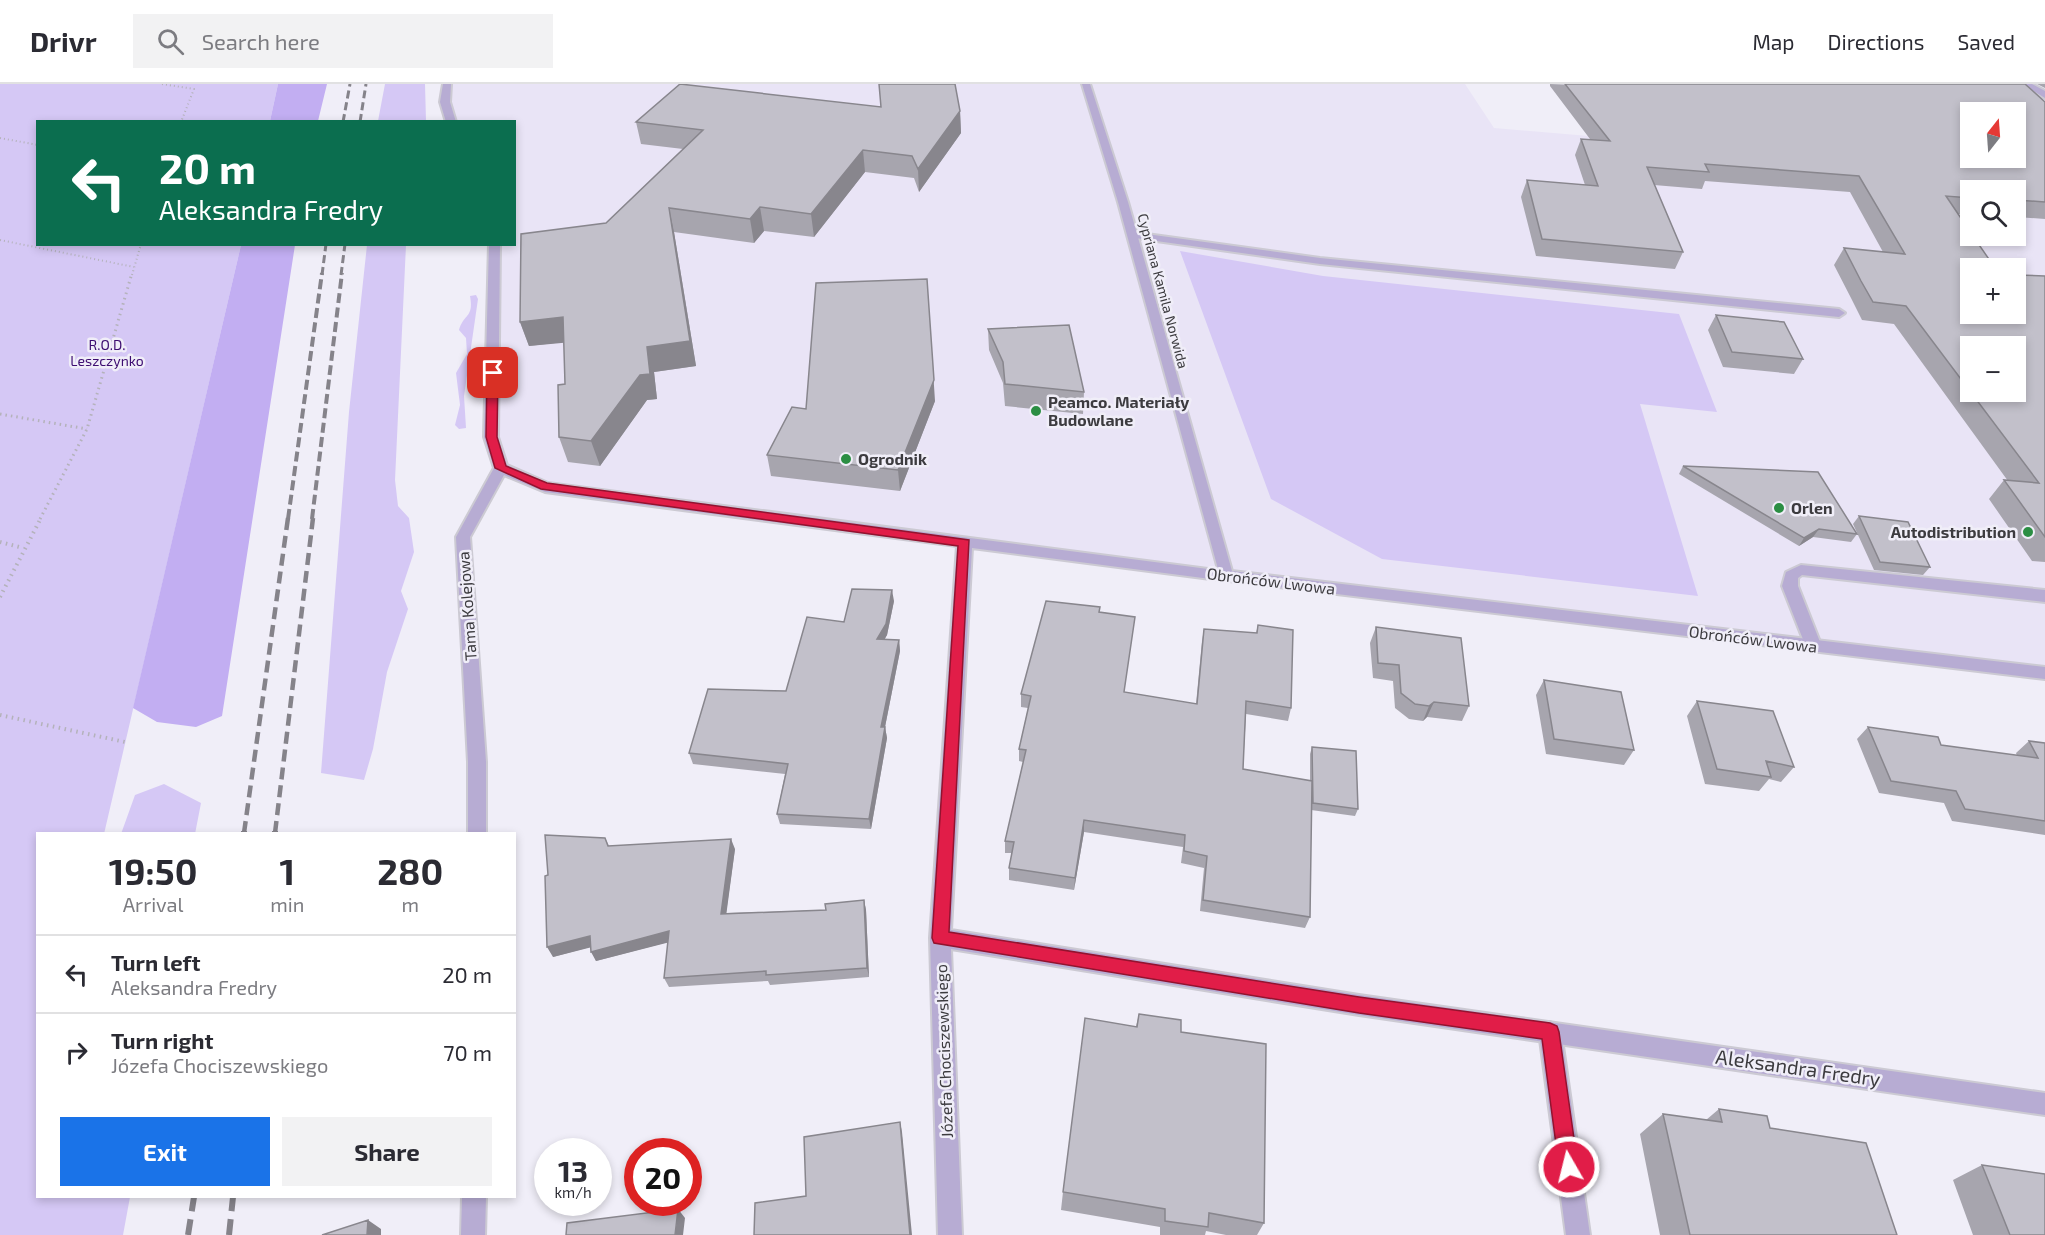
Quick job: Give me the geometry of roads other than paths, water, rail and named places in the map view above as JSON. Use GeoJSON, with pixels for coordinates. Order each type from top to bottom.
{"type":"FeatureCollection","features":[{"type":"Feature","properties":{"kind":"street"},"geometry":{"type":"LineString","coordinates":[[447,84],[445,102],[450,120]]}},
{"type":"Feature","properties":{"kind":"street","name":"Cypriana Kamila Norwida"},"geometry":{"type":"LineString","coordinates":[[1086,84],[1132,235],[1226,576]]}},
{"type":"Feature","properties":{"kind":"street"},"geometry":{"type":"LineString","coordinates":[[2025,84],[2045,95]]}},
{"type":"Feature","properties":{"kind":"street"},"geometry":{"type":"LineString","coordinates":[[1132,235],[1331,262],[1681,299],[1839,313]]}},
{"type":"Feature","properties":{"kind":"street"},"geometry":{"type":"LineString","coordinates":[[495,246],[491,437],[501,468]]}},
{"type":"Feature","properties":{"kind":"street","name":"Obrońców Lwowa"},"geometry":{"type":"LineString","coordinates":[[501,468],[545,487],[965,543],[2045,673]]}},
{"type":"Feature","properties":{"kind":"street","name":"Tama Kolejowa"},"geometry":{"type":"LineString","coordinates":[[477,832],[477,762],[463,537],[501,468]]}},
{"type":"Feature","properties":{"kind":"street","name":"Józefa Chociszewskiego"},"geometry":{"type":"LineString","coordinates":[[950,1235],[940,938],[965,543]]}},
{"type":"Feature","properties":{"kind":"street"},"geometry":{"type":"LineString","coordinates":[[1814,646],[1790,586],[1789,579],[1793,573],[1801,570],[2045,596]]}},
{"type":"Feature","properties":{"kind":"street","name":"Aleksandra Fredry"},"geometry":{"type":"LineString","coordinates":[[940,938],[1359,1005],[2045,1104]]}},
{"type":"Feature","properties":{"kind":"street"},"geometry":{"type":"LineString","coordinates":[[1550,1032],[1578,1235]]}},
{"type":"Feature","properties":{"kind":"street"},"geometry":{"type":"LineString","coordinates":[[473,1235],[474,1198]]}},
{"type":"Feature","properties":{"kind":"railway"},"geometry":{"type":"LineString","coordinates":[[343,120],[350,84]]}},
{"type":"Feature","properties":{"kind":"railway"},"geometry":{"type":"LineString","coordinates":[[360,120],[366,84]]}},
{"type":"Feature","properties":{"kind":"railway"},"geometry":{"type":"LineString","coordinates":[[322,275],[326,246]]}},
{"type":"Feature","properties":{"kind":"railway"},"geometry":{"type":"LineString","coordinates":[[341,275],[345,246]]}},
{"type":"Feature","properties":{"kind":"railway"},"geometry":{"type":"LineString","coordinates":[[288,519],[322,273]]}},
{"type":"Feature","properties":{"kind":"railway"},"geometry":{"type":"LineString","coordinates":[[312,519],[342,273]]}},
{"type":"Feature","properties":{"kind":"railway"},"geometry":{"type":"LineString","coordinates":[[244,832],[288,518]]}},
{"type":"Feature","properties":{"kind":"railway"},"geometry":{"type":"LineString","coordinates":[[275,832],[313,518]]}},
{"type":"Feature","properties":{"kind":"railway"},"geometry":{"type":"LineString","coordinates":[[188,1235],[194,1198]]}},
{"type":"Feature","properties":{"kind":"railway"},"geometry":{"type":"LineString","coordinates":[[229,1235],[233,1198]]}},
{"type":"Feature","properties":{"kind":"place","name":"Peamco. Materiały Budowlane"},"geometry":{"type":"Point","coordinates":[1036,411]}},
{"type":"Feature","properties":{"kind":"place","name":"Ogrodnik"},"geometry":{"type":"Point","coordinates":[846,459]}},
{"type":"Feature","properties":{"kind":"place","name":"Orlen"},"geometry":{"type":"Point","coordinates":[1779,508]}},
{"type":"Feature","properties":{"kind":"place","name":"Autodistribution"},"geometry":{"type":"Point","coordinates":[2028,532]}},
{"type":"Feature","properties":{"kind":"park label","name":"R.O.D. Leszczynko"},"geometry":{"type":"Point","coordinates":[107,354]}}]}
